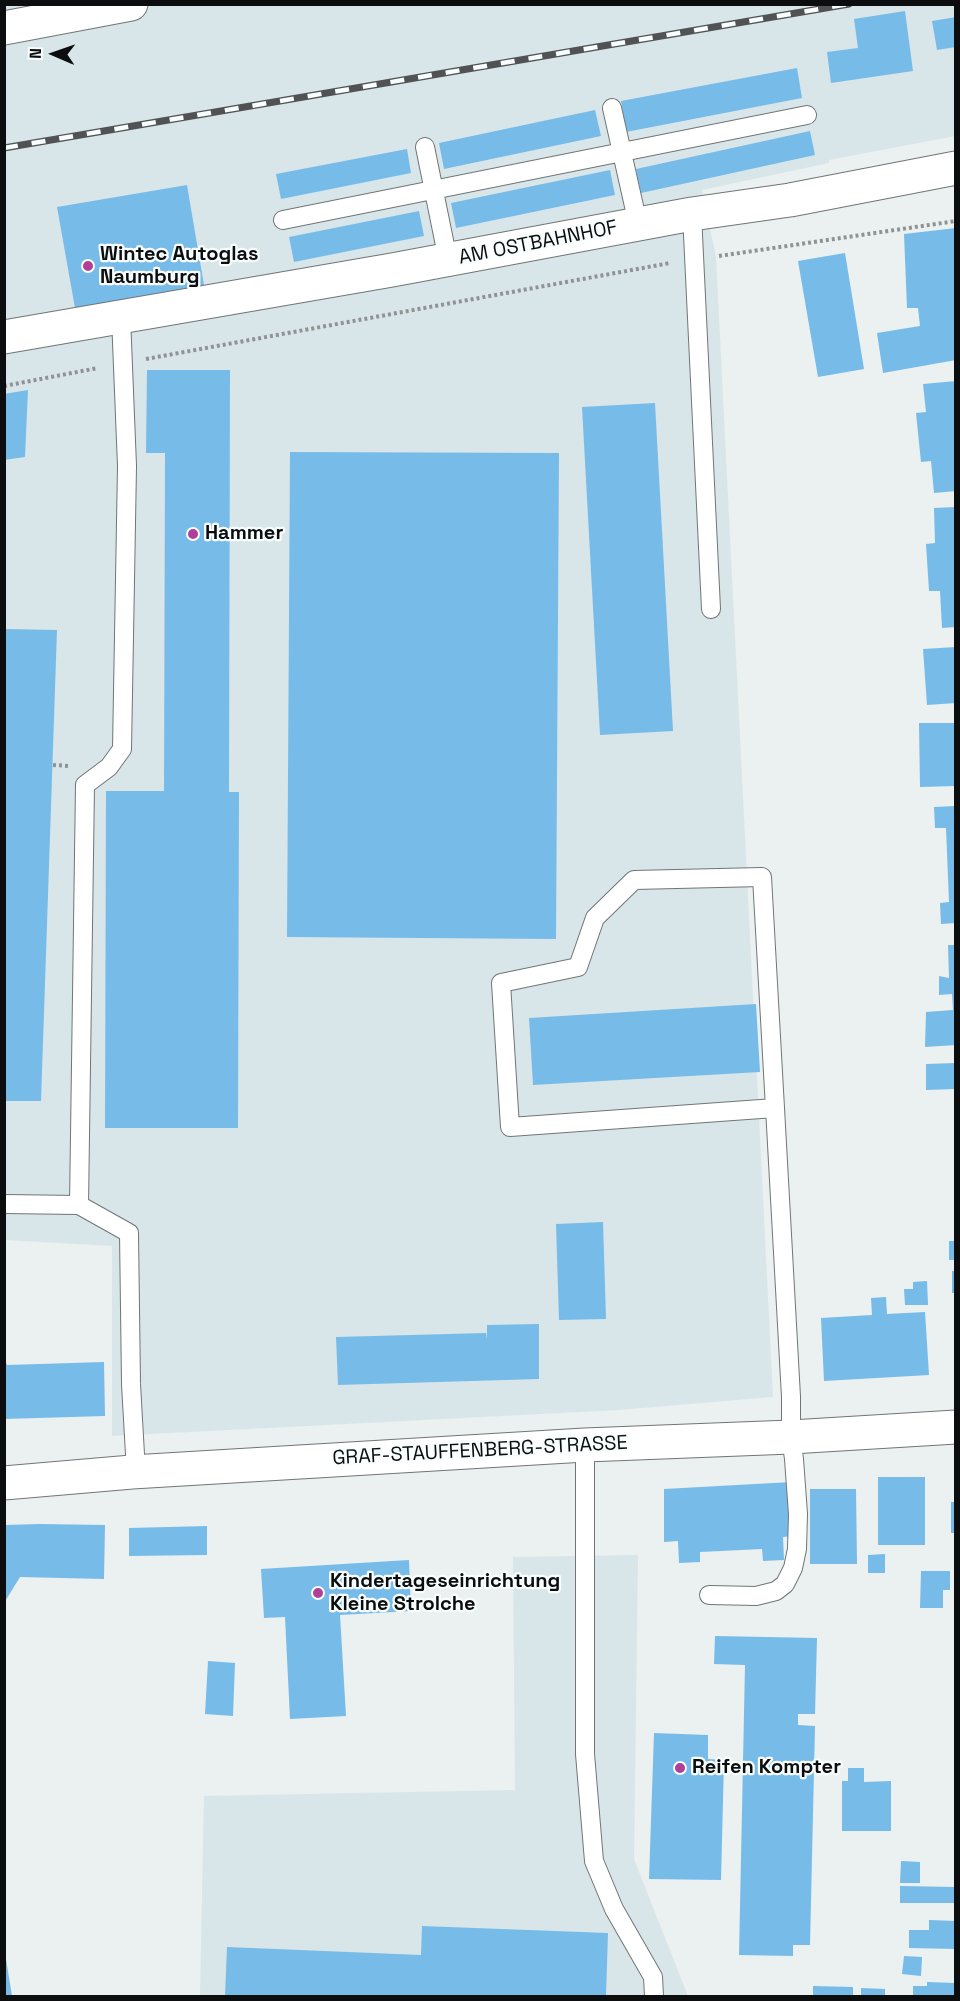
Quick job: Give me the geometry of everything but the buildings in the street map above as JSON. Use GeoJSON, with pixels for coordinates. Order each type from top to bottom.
{"type":"FeatureCollection","features":[{"type":"Feature","properties":{"kind":"street"},"geometry":{"type":"LineString","coordinates":[[4,28],[130,4]]}},
{"type":"Feature","properties":{"kind":"street","name":"AM OSTBAHNHOF"},"geometry":{"type":"LineString","coordinates":[[4,337],[448,260],[692,214],[790,200],[956,168]]}},
{"type":"Feature","properties":{"kind":"street","name":"GRAF-STAUFFENBERG-STRASSE"},"geometry":{"type":"LineString","coordinates":[[4,1483],[136,1472],[585,1445],[791,1437],[956,1426]]}},
{"type":"Feature","properties":{"kind":"lane"},"geometry":{"type":"LineString","coordinates":[[612,108],[638,224]]}},
{"type":"Feature","properties":{"kind":"lane"},"geometry":{"type":"LineString","coordinates":[[283,220],[807,115]]}},
{"type":"Feature","properties":{"kind":"lane"},"geometry":{"type":"LineString","coordinates":[[425,147],[448,260]]}},
{"type":"Feature","properties":{"kind":"lane"},"geometry":{"type":"LineString","coordinates":[[692,214],[711,609]]}},
{"type":"Feature","properties":{"kind":"lane"},"geometry":{"type":"LineString","coordinates":[[79,1205],[85,785],[109,767],[123,749],[127,466],[121,317]]}},
{"type":"Feature","properties":{"kind":"lane"},"geometry":{"type":"LineString","coordinates":[[709,1594],[756,1596],[776,1591],[785,1584],[793,1568],[798,1549],[798,1514],[791,1437],[791,1397],[775,1108],[762,877],[634,880],[595,918],[578,967],[501,983],[510,1127],[775,1108]]}},
{"type":"Feature","properties":{"kind":"lane"},"geometry":{"type":"LineString","coordinates":[[4,1204],[79,1205],[129,1233],[131,1384],[136,1472]]}},
{"type":"Feature","properties":{"kind":"lane"},"geometry":{"type":"LineString","coordinates":[[585,1445],[585,1754],[594,1861],[614,1909],[653,1977],[654,1996]]}},
{"type":"Feature","properties":{"kind":"path"},"geometry":{"type":"LineString","coordinates":[[4,386],[694,258],[716,257],[956,221]]}},
{"type":"Feature","properties":{"kind":"shaded area"},"geometry":{"type":"Polygon","coordinates":[[[4,5],[955,5],[955,136],[829,160],[829,163],[702,190],[716,257],[773,1397],[619,1410],[112,1436],[112,1246],[5,1240],[4,5]]]}},
{"type":"Feature","properties":{"kind":"shaded area"},"geometry":{"type":"Polygon","coordinates":[[[638,1555],[634,1859],[688,1996],[200,1996],[204,1796],[515,1790],[513,1557],[638,1555]]]}},
{"type":"Feature","properties":{"kind":"railway"},"geometry":{"type":"LineString","coordinates":[[4,148],[849,4]]}},
{"type":"Feature","properties":{"kind":"place","name":"Wintec Autoglas Naumburg"},"geometry":{"type":"Point","coordinates":[88,266]}},
{"type":"Feature","properties":{"kind":"place","name":"Hammer"},"geometry":{"type":"Point","coordinates":[193,534]}},
{"type":"Feature","properties":{"kind":"place","name":"Kindertageseinrichtung Kleine Strolche"},"geometry":{"type":"Point","coordinates":[318,1593]}},
{"type":"Feature","properties":{"kind":"place","name":"Reifen Kompter"},"geometry":{"type":"Point","coordinates":[680,1768]}}]}
